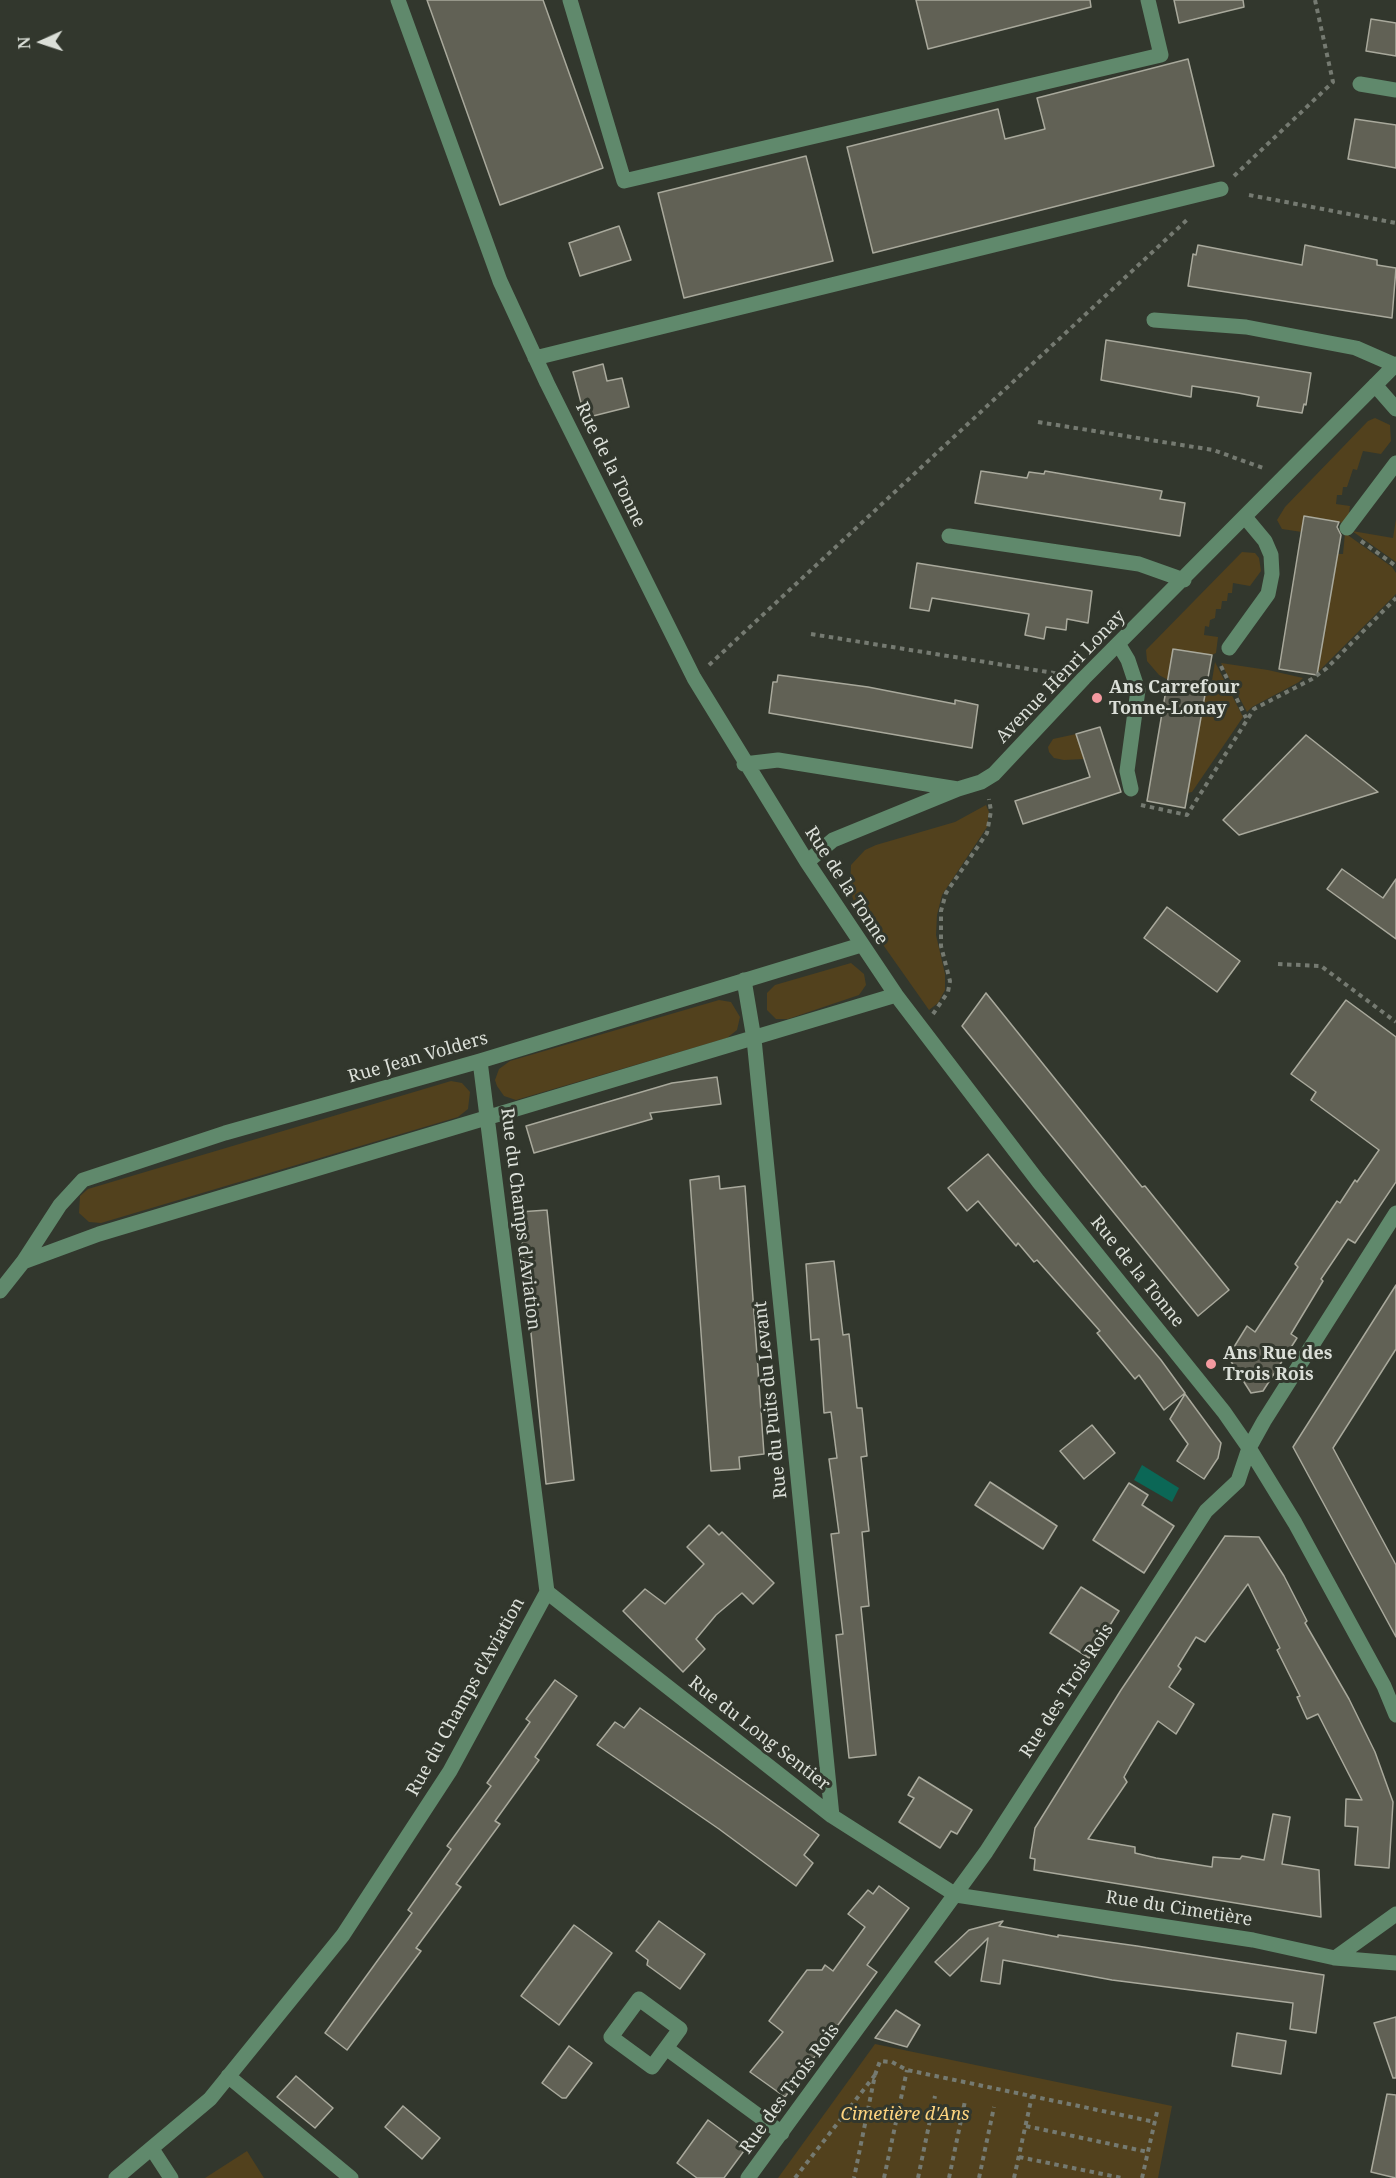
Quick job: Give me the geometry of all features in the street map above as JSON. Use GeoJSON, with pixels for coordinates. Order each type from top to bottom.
{"type":"FeatureCollection","features":[{"type":"Feature","properties":{"kind":"street","name":"Rue de la Tonne"},"geometry":{"type":"LineString","coordinates":[[398,0],[500,281],[535,358],[694,678],[744,764],[896,995],[1038,1181],[1224,1412],[1249,1448],[1295,1523],[1384,1686],[1396,1715]]}},
{"type":"Feature","properties":{"kind":"street"},"geometry":{"type":"LineString","coordinates":[[570,0],[624,181],[1161,55],[1148,0]]}},
{"type":"Feature","properties":{"kind":"street"},"geometry":{"type":"LineString","coordinates":[[1360,84],[1396,90]]}},
{"type":"Feature","properties":{"kind":"street"},"geometry":{"type":"LineString","coordinates":[[535,358],[1221,189]]}},
{"type":"Feature","properties":{"kind":"street","name":"Avenue Henri Lonay"},"geometry":{"type":"LineString","coordinates":[[807,862],[833,840],[958,789],[981,782],[994,774],[1084,678],[1396,365],[1356,348],[1246,327],[1154,320]]}},
{"type":"Feature","properties":{"kind":"street"},"geometry":{"type":"LineString","coordinates":[[1375,385],[1396,409]]}},
{"type":"Feature","properties":{"kind":"street"},"geometry":{"type":"LineString","coordinates":[[1347,528],[1396,464]]}},
{"type":"Feature","properties":{"kind":"street"},"geometry":{"type":"LineString","coordinates":[[1229,648],[1268,594],[1272,574],[1271,555],[1265,541],[1245,517]]}},
{"type":"Feature","properties":{"kind":"street"},"geometry":{"type":"LineString","coordinates":[[949,536],[1139,564],[1184,580]]}},
{"type":"Feature","properties":{"kind":"street"},"geometry":{"type":"LineString","coordinates":[[1119,645],[1132,669],[1138,690],[1126,771],[1131,789]]}},
{"type":"Feature","properties":{"kind":"street","name":"Avenue Henri Lonay"},"geometry":{"type":"LineString","coordinates":[[744,764],[778,760],[958,789]]}},
{"type":"Feature","properties":{"kind":"street","name":"Rue Jean Volders"},"geometry":{"type":"LineString","coordinates":[[0,1291],[24,1262],[60,1205],[83,1180],[225,1133],[480,1061],[861,945]]}},
{"type":"Feature","properties":{"kind":"street","name":"Rue du Puits du Levant"},"geometry":{"type":"LineString","coordinates":[[744,980],[754,1039],[832,1816]]}},
{"type":"Feature","properties":{"kind":"street","name":"Rue Jean Volders"},"geometry":{"type":"LineString","coordinates":[[24,1262],[99,1234],[896,995]]}},
{"type":"Feature","properties":{"kind":"street","name":"Rue du Champs d'Aviation"},"geometry":{"type":"LineString","coordinates":[[116,2178],[210,2098],[344,1935],[450,1771],[547,1592],[480,1061]]}},
{"type":"Feature","properties":{"kind":"street","name":"Rue des Trois Rois"},"geometry":{"type":"LineString","coordinates":[[748,2178],[956,1895],[1206,1511],[1238,1481],[1249,1448],[1396,1213]]}},
{"type":"Feature","properties":{"kind":"street","name":"Rue du Long Sentier"},"geometry":{"type":"LineString","coordinates":[[547,1592],[832,1816],[956,1895]]}},
{"type":"Feature","properties":{"kind":"street","name":"Rue du Cimetière"},"geometry":{"type":"LineString","coordinates":[[956,1895],[1252,1940],[1335,1958],[1396,1963]]}},
{"type":"Feature","properties":{"kind":"street"},"geometry":{"type":"LineString","coordinates":[[1335,1958],[1396,1914]]}},
{"type":"Feature","properties":{"kind":"street"},"geometry":{"type":"LineString","coordinates":[[639,1999],[680,2029],[666,2048],[652,2067],[612,2037],[639,1999]]}},
{"type":"Feature","properties":{"kind":"street"},"geometry":{"type":"LineString","coordinates":[[666,2048],[782,2133]]}},
{"type":"Feature","properties":{"kind":"street"},"geometry":{"type":"LineString","coordinates":[[228,2076],[351,2178]]}},
{"type":"Feature","properties":{"kind":"street"},"geometry":{"type":"LineString","coordinates":[[152,2149],[171,2178]]}},
{"type":"Feature","properties":{"kind":"path"},"geometry":{"type":"LineString","coordinates":[[1221,189],[1333,82],[1315,0]]}},
{"type":"Feature","properties":{"kind":"path"},"geometry":{"type":"LineString","coordinates":[[1250,195],[1396,222]]}},
{"type":"Feature","properties":{"kind":"path"},"geometry":{"type":"LineString","coordinates":[[694,678],[1194,213]]}},
{"type":"Feature","properties":{"kind":"path"},"geometry":{"type":"LineString","coordinates":[[1038,422],[1213,450],[1285,478]]}},
{"type":"Feature","properties":{"kind":"path"},"geometry":{"type":"LineString","coordinates":[[1347,528],[1350,533],[1396,566]]}},
{"type":"Feature","properties":{"kind":"path"},"geometry":{"type":"LineString","coordinates":[[1131,789],[1141,805],[1187,815],[1254,709],[1312,679],[1327,668],[1396,598]]}},
{"type":"Feature","properties":{"kind":"path"},"geometry":{"type":"LineString","coordinates":[[812,634],[1084,678]]}},
{"type":"Feature","properties":{"kind":"path"},"geometry":{"type":"LineString","coordinates":[[1229,648],[1217,656],[1247,719]]}},
{"type":"Feature","properties":{"kind":"path"},"geometry":{"type":"LineString","coordinates":[[917,1023],[932,1016],[948,992],[950,981],[939,931],[941,911],[946,893],[987,833],[991,821],[988,798],[981,782]]}},
{"type":"Feature","properties":{"kind":"path"},"geometry":{"type":"LineString","coordinates":[[1278,964],[1321,966],[1396,1022]]}},
{"type":"Feature","properties":{"kind":"path"},"geometry":{"type":"LineString","coordinates":[[854,2178],[875,2075],[880,2061],[892,2062],[907,2070],[1155,2122]]}},
{"type":"Feature","properties":{"kind":"path"},"geometry":{"type":"LineString","coordinates":[[884,2178],[907,2070]]}},
{"type":"Feature","properties":{"kind":"path"},"geometry":{"type":"LineString","coordinates":[[795,2178],[875,2075]]}},
{"type":"Feature","properties":{"kind":"path"},"geometry":{"type":"LineString","coordinates":[[918,2178],[935,2096]]}},
{"type":"Feature","properties":{"kind":"path"},"geometry":{"type":"LineString","coordinates":[[1014,2178],[1032,2096]]}},
{"type":"Feature","properties":{"kind":"path"},"geometry":{"type":"LineString","coordinates":[[949,2178],[965,2101]]}},
{"type":"Feature","properties":{"kind":"path"},"geometry":{"type":"LineString","coordinates":[[979,2178],[994,2106]]}},
{"type":"Feature","properties":{"kind":"path"},"geometry":{"type":"LineString","coordinates":[[1142,2178],[1156,2112]]}},
{"type":"Feature","properties":{"kind":"path"},"geometry":{"type":"LineString","coordinates":[[1026,2127],[1148,2152]]}},
{"type":"Feature","properties":{"kind":"path"},"geometry":{"type":"LineString","coordinates":[[1019,2157],[1122,2178]]}},
{"type":"Feature","properties":{"kind":"green space"},"geometry":{"type":"Polygon","coordinates":[[[1375,418],[1390,425],[1391,441],[1381,454],[1363,451],[1357,470],[1353,469],[1347,487],[1343,487],[1342,495],[1337,495],[1336,504],[1350,506],[1348,520],[1343,523],[1305,516],[1302,532],[1282,529],[1277,520],[1285,507],[1368,421],[1375,418]]]}},
{"type":"Feature","properties":{"kind":"green space"},"geometry":{"type":"Polygon","coordinates":[[[1396,519],[1396,562],[1352,531],[1393,538],[1396,519]]]}},
{"type":"Feature","properties":{"kind":"green space"},"geometry":{"type":"Polygon","coordinates":[[[1345,533],[1392,567],[1396,573],[1396,594],[1318,672],[1338,554],[1343,554],[1345,533]]]}},
{"type":"Feature","properties":{"kind":"green space"},"geometry":{"type":"Polygon","coordinates":[[[1242,552],[1255,553],[1259,558],[1261,571],[1250,586],[1233,583],[1232,593],[1228,593],[1227,601],[1222,601],[1221,609],[1216,609],[1215,618],[1210,620],[1209,627],[1205,626],[1204,635],[1218,637],[1216,653],[1212,655],[1173,649],[1168,680],[1159,675],[1147,661],[1146,650],[1242,552]]]}},
{"type":"Feature","properties":{"kind":"green space"},"geometry":{"type":"Polygon","coordinates":[[[1215,662],[1243,717],[1192,792],[1187,793],[1206,687],[1211,687],[1215,662]]]}},
{"type":"Feature","properties":{"kind":"green space"},"geometry":{"type":"Polygon","coordinates":[[[1221,663],[1268,670],[1303,678],[1247,712],[1221,663]]]}},
{"type":"Feature","properties":{"kind":"green space"},"geometry":{"type":"Polygon","coordinates":[[[1076,734],[1084,759],[1054,758],[1048,747],[1053,739],[1076,734]]]}},
{"type":"Feature","properties":{"kind":"green space"},"geometry":{"type":"Polygon","coordinates":[[[986,805],[989,812],[987,827],[942,895],[937,915],[936,935],[945,974],[945,990],[938,1003],[929,1010],[855,905],[850,889],[851,865],[865,850],[876,845],[955,822],[986,805]]]}},
{"type":"Feature","properties":{"kind":"green space"},"geometry":{"type":"Polygon","coordinates":[[[851,963],[864,974],[866,985],[859,995],[788,1019],[776,1019],[767,1010],[767,993],[775,985],[851,963]]]}},
{"type":"Feature","properties":{"kind":"green space"},"geometry":{"type":"Polygon","coordinates":[[[719,1000],[731,1002],[740,1017],[737,1030],[727,1038],[516,1100],[504,1096],[497,1086],[495,1080],[499,1069],[510,1061],[719,1000]]]}},
{"type":"Feature","properties":{"kind":"green space"},"geometry":{"type":"Polygon","coordinates":[[[451,1081],[462,1083],[470,1092],[468,1109],[458,1117],[101,1223],[89,1222],[79,1213],[80,1196],[88,1189],[451,1081]]]}},
{"type":"Feature","properties":{"kind":"green space","name":"Cimetière d'Ans"},"geometry":{"type":"Polygon","coordinates":[[[875,2044],[1172,2106],[1158,2178],[778,2178],[875,2044]]]}},
{"type":"Feature","properties":{"kind":"green space"},"geometry":{"type":"Polygon","coordinates":[[[247,2151],[264,2178],[205,2178],[247,2151]]]}},
{"type":"Feature","properties":{"kind":"water"},"geometry":{"type":"Polygon","coordinates":[[[1142,1465],[1179,1488],[1172,1502],[1134,1480],[1142,1465]]]}},
{"type":"Feature","properties":{"kind":"building"},"geometry":{"type":"Polygon","coordinates":[[[427,0],[543,0],[603,168],[500,205],[427,0]]]}},
{"type":"Feature","properties":{"kind":"building"},"geometry":{"type":"Polygon","coordinates":[[[916,0],[1090,0],[1091,7],[928,49],[916,0]]]}},
{"type":"Feature","properties":{"kind":"building"},"geometry":{"type":"Polygon","coordinates":[[[1174,0],[1243,0],[1244,7],[1179,23],[1174,0]]]}},
{"type":"Feature","properties":{"kind":"building"},"geometry":{"type":"Polygon","coordinates":[[[1371,19],[1396,23],[1396,56],[1366,51],[1371,19]]]}},
{"type":"Feature","properties":{"kind":"building"},"geometry":{"type":"Polygon","coordinates":[[[1188,59],[1214,166],[873,253],[847,147],[998,109],[1005,139],[1045,129],[1037,98],[1188,59]]]}},
{"type":"Feature","properties":{"kind":"building"},"geometry":{"type":"Polygon","coordinates":[[[1355,119],[1396,125],[1396,168],[1348,159],[1355,119]]]}},
{"type":"Feature","properties":{"kind":"building"},"geometry":{"type":"Polygon","coordinates":[[[806,156],[833,261],[684,298],[658,193],[806,156]]]}},
{"type":"Feature","properties":{"kind":"building"},"geometry":{"type":"Polygon","coordinates":[[[619,226],[631,260],[580,276],[569,243],[619,226]]]}},
{"type":"Feature","properties":{"kind":"building"},"geometry":{"type":"Polygon","coordinates":[[[1198,245],[1302,265],[1305,245],[1377,260],[1377,265],[1396,268],[1392,318],[1188,286],[1193,254],[1196,255],[1198,245]]]}},
{"type":"Feature","properties":{"kind":"building"},"geometry":{"type":"Polygon","coordinates":[[[1106,340],[1311,373],[1306,405],[1304,404],[1302,413],[1257,406],[1259,397],[1238,393],[1192,386],[1191,397],[1101,380],[1106,340]]]}},
{"type":"Feature","properties":{"kind":"building"},"geometry":{"type":"Polygon","coordinates":[[[603,364],[607,381],[622,378],[629,407],[585,418],[573,372],[603,364]]]}},
{"type":"Feature","properties":{"kind":"building"},"geometry":{"type":"Polygon","coordinates":[[[981,471],[1027,478],[1029,472],[1044,474],[1045,471],[1162,491],[1160,499],[1185,503],[1180,536],[975,503],[981,471]]]}},
{"type":"Feature","properties":{"kind":"building"},"geometry":{"type":"Polygon","coordinates":[[[1304,516],[1339,522],[1337,527],[1341,535],[1317,675],[1279,669],[1304,516]]]}},
{"type":"Feature","properties":{"kind":"building"},"geometry":{"type":"Polygon","coordinates":[[[917,563],[1092,591],[1088,623],[1067,619],[1066,630],[1046,627],[1044,639],[1025,635],[1029,614],[932,598],[929,611],[910,608],[917,563]]]}},
{"type":"Feature","properties":{"kind":"building"},"geometry":{"type":"Polygon","coordinates":[[[1173,649],[1212,655],[1185,808],[1147,801],[1173,649]]]}},
{"type":"Feature","properties":{"kind":"building"},"geometry":{"type":"Polygon","coordinates":[[[778,675],[868,687],[955,704],[955,700],[978,705],[972,748],[769,713],[773,682],[777,682],[778,675]]]}},
{"type":"Feature","properties":{"kind":"building"},"geometry":{"type":"Polygon","coordinates":[[[1100,727],[1121,792],[1023,824],[1015,801],[1090,777],[1076,734],[1100,727]]]}},
{"type":"Feature","properties":{"kind":"building"},"geometry":{"type":"Polygon","coordinates":[[[1306,735],[1378,792],[1239,835],[1223,820],[1306,735]]]}},
{"type":"Feature","properties":{"kind":"building"},"geometry":{"type":"Polygon","coordinates":[[[1342,869],[1383,898],[1396,879],[1396,939],[1327,889],[1342,869]]]}},
{"type":"Feature","properties":{"kind":"building"},"geometry":{"type":"Polygon","coordinates":[[[1167,907],[1240,961],[1217,992],[1144,938],[1167,907]]]}},
{"type":"Feature","properties":{"kind":"building"},"geometry":{"type":"Polygon","coordinates":[[[986,993],[1142,1187],[1145,1186],[1229,1290],[1198,1316],[962,1026],[986,993]]]}},
{"type":"Feature","properties":{"kind":"building"},"geometry":{"type":"Polygon","coordinates":[[[1346,1000],[1396,1037],[1396,1182],[1355,1243],[1348,1239],[1321,1279],[1323,1281],[1291,1334],[1297,1338],[1263,1391],[1251,1393],[1225,1352],[1234,1347],[1247,1326],[1255,1332],[1298,1267],[1295,1264],[1337,1201],[1340,1203],[1379,1150],[1311,1100],[1316,1092],[1291,1074],[1346,1000]]]}},
{"type":"Feature","properties":{"kind":"building"},"geometry":{"type":"Polygon","coordinates":[[[717,1077],[721,1104],[650,1113],[652,1119],[534,1153],[526,1126],[672,1083],[717,1077]]]}},
{"type":"Feature","properties":{"kind":"building"},"geometry":{"type":"Polygon","coordinates":[[[988,1154],[1161,1360],[1185,1393],[1164,1410],[1139,1375],[1135,1379],[1097,1333],[1100,1331],[1037,1260],[1034,1262],[1018,1243],[1016,1246],[978,1201],[967,1211],[948,1188],[988,1154]]]}},
{"type":"Feature","properties":{"kind":"building"},"geometry":{"type":"Polygon","coordinates":[[[719,1176],[720,1189],[745,1186],[764,1454],[739,1457],[740,1469],[711,1471],[690,1180],[719,1176]]]}},
{"type":"Feature","properties":{"kind":"building"},"geometry":{"type":"Polygon","coordinates":[[[547,1210],[574,1480],[546,1484],[519,1212],[547,1210]]]}},
{"type":"Feature","properties":{"kind":"building"},"geometry":{"type":"Polygon","coordinates":[[[834,1261],[843,1335],[849,1334],[857,1408],[862,1408],[867,1456],[861,1457],[869,1531],[862,1532],[869,1606],[861,1607],[876,1755],[849,1758],[836,1635],[843,1634],[831,1534],[839,1533],[829,1459],[837,1458],[831,1412],[824,1413],[819,1339],[811,1340],[806,1264],[834,1261]]]}},
{"type":"Feature","properties":{"kind":"building"},"geometry":{"type":"Polygon","coordinates":[[[1396,1285],[1396,1349],[1333,1448],[1396,1565],[1396,1637],[1293,1447],[1396,1285]]]}},
{"type":"Feature","properties":{"kind":"building"},"geometry":{"type":"Polygon","coordinates":[[[1185,1394],[1221,1443],[1218,1458],[1204,1479],[1177,1461],[1188,1444],[1170,1419],[1185,1394]]]}},
{"type":"Feature","properties":{"kind":"building"},"geometry":{"type":"Polygon","coordinates":[[[1092,1425],[1115,1453],[1084,1479],[1060,1451],[1092,1425]]]}},
{"type":"Feature","properties":{"kind":"building"},"geometry":{"type":"Polygon","coordinates":[[[990,1482],[1057,1526],[1043,1549],[975,1505],[990,1482]]]}},
{"type":"Feature","properties":{"kind":"building"},"geometry":{"type":"Polygon","coordinates":[[[1129,1483],[1148,1495],[1142,1505],[1174,1526],[1144,1573],[1093,1540],[1129,1483]]]}},
{"type":"Feature","properties":{"kind":"building"},"geometry":{"type":"Polygon","coordinates":[[[709,1525],[719,1535],[722,1532],[774,1583],[753,1604],[742,1593],[716,1615],[696,1639],[705,1649],[683,1672],[623,1611],[645,1589],[665,1604],[704,1564],[687,1547],[709,1525]]]}},
{"type":"Feature","properties":{"kind":"building"},"geometry":{"type":"Polygon","coordinates":[[[1225,1536],[1259,1537],[1284,1576],[1307,1621],[1305,1623],[1349,1699],[1375,1752],[1393,1802],[1389,1868],[1355,1865],[1358,1827],[1345,1826],[1346,1799],[1362,1800],[1318,1714],[1307,1719],[1297,1697],[1300,1696],[1277,1650],[1280,1648],[1248,1584],[1205,1642],[1196,1637],[1178,1666],[1181,1669],[1169,1687],[1194,1704],[1176,1734],[1158,1721],[1124,1777],[1127,1782],[1088,1839],[1135,1847],[1135,1853],[1156,1858],[1212,1867],[1213,1857],[1240,1859],[1242,1856],[1264,1860],[1273,1814],[1290,1817],[1282,1864],[1319,1870],[1321,1917],[1034,1870],[1035,1859],[1030,1858],[1035,1828],[1121,1690],[1225,1536]]]}},
{"type":"Feature","properties":{"kind":"building"},"geometry":{"type":"Polygon","coordinates":[[[1081,1587],[1119,1611],[1089,1658],[1050,1633],[1081,1587]]]}},
{"type":"Feature","properties":{"kind":"building"},"geometry":{"type":"Polygon","coordinates":[[[555,1680],[577,1696],[535,1757],[539,1760],[495,1821],[500,1824],[456,1884],[461,1887],[416,1948],[421,1951],[347,2050],[325,2033],[412,1913],[408,1910],[451,1849],[447,1846],[491,1786],[487,1783],[530,1722],[526,1719],[555,1680]]]}},
{"type":"Feature","properties":{"kind":"building"},"geometry":{"type":"Polygon","coordinates":[[[640,1708],[819,1835],[804,1855],[813,1863],[796,1886],[719,1829],[597,1745],[615,1722],[624,1728],[640,1708]]]}},
{"type":"Feature","properties":{"kind":"building"},"geometry":{"type":"Polygon","coordinates":[[[919,1777],[972,1810],[957,1834],[951,1831],[940,1848],[899,1822],[914,1798],[908,1795],[919,1777]]]}},
{"type":"Feature","properties":{"kind":"building"},"geometry":{"type":"Polygon","coordinates":[[[879,1886],[909,1908],[867,1965],[877,1972],[785,2097],[750,2072],[783,2032],[769,2021],[807,1970],[822,1970],[825,1965],[833,1971],[865,1927],[848,1914],[868,1890],[873,1894],[879,1886]]]}},
{"type":"Feature","properties":{"kind":"building"},"geometry":{"type":"Polygon","coordinates":[[[659,1921],[705,1954],[680,1989],[647,1965],[648,1960],[636,1951],[659,1921]]]}},
{"type":"Feature","properties":{"kind":"building"},"geometry":{"type":"Polygon","coordinates":[[[1003,1921],[999,1926],[1058,1937],[1058,1935],[1137,1946],[1324,1975],[1316,2033],[1290,2029],[1293,2003],[1112,1980],[1003,1960],[1000,1984],[981,1981],[988,1938],[950,1976],[935,1962],[969,1930],[1003,1921]]]}},
{"type":"Feature","properties":{"kind":"building"},"geometry":{"type":"Polygon","coordinates":[[[574,1925],[612,1953],[559,2025],[521,1996],[574,1925]]]}},
{"type":"Feature","properties":{"kind":"building"},"geometry":{"type":"Polygon","coordinates":[[[896,2010],[920,2025],[907,2047],[875,2038],[896,2010]]]}},
{"type":"Feature","properties":{"kind":"building"},"geometry":{"type":"Polygon","coordinates":[[[1396,2017],[1396,2078],[1393,2078],[1374,2023],[1396,2017]]]}},
{"type":"Feature","properties":{"kind":"building"},"geometry":{"type":"Polygon","coordinates":[[[1237,2033],[1286,2041],[1281,2074],[1232,2066],[1237,2033]]]}},
{"type":"Feature","properties":{"kind":"building"},"geometry":{"type":"Polygon","coordinates":[[[569,2046],[592,2063],[566,2098],[562,2098],[542,2083],[569,2046]]]}},
{"type":"Feature","properties":{"kind":"building"},"geometry":{"type":"Polygon","coordinates":[[[296,2076],[333,2108],[315,2128],[277,2097],[296,2076]]]}},
{"type":"Feature","properties":{"kind":"building"},"geometry":{"type":"Polygon","coordinates":[[[1387,2094],[1396,2095],[1396,2178],[1371,2172],[1387,2094]]]}},
{"type":"Feature","properties":{"kind":"building"},"geometry":{"type":"Polygon","coordinates":[[[403,2106],[440,2138],[422,2159],[385,2127],[403,2106]]]}},
{"type":"Feature","properties":{"kind":"building"},"geometry":{"type":"Polygon","coordinates":[[[708,2120],[746,2148],[724,2178],[697,2178],[677,2163],[708,2120]]]}},
{"type":"Feature","properties":{"kind":"place","name":"Ans Carrefour Tonne-Lonay"},"geometry":{"type":"Point","coordinates":[1097,698]}},
{"type":"Feature","properties":{"kind":"place","name":"Ans Rue des Trois Rois"},"geometry":{"type":"Point","coordinates":[1211,1364]}}]}
